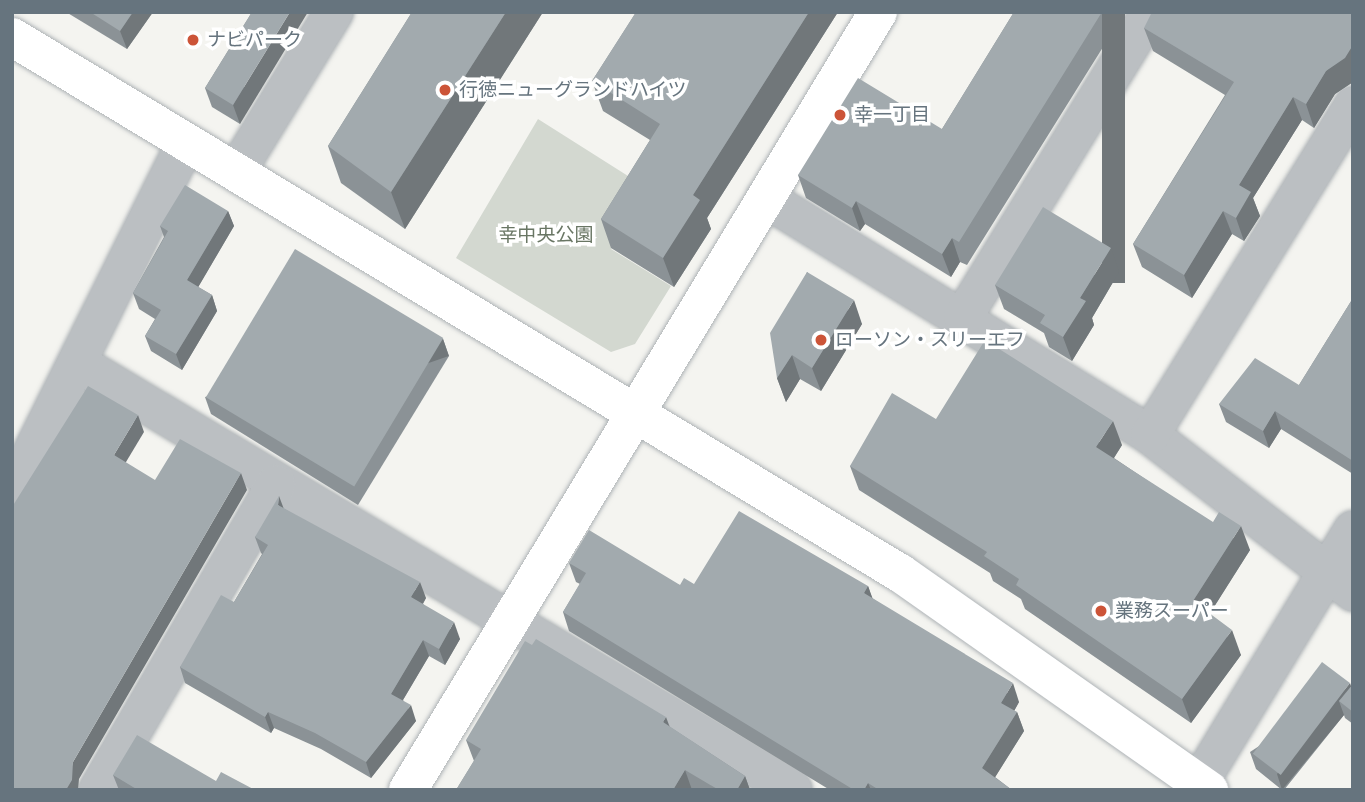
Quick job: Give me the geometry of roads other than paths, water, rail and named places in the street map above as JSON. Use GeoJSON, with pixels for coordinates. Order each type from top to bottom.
{"type":"FeatureCollection","features":[{"type":"Feature","properties":{"kind":"street"},"geometry":{"type":"LineString","coordinates":[[236,172],[334,12]]}},
{"type":"Feature","properties":{"kind":"street"},"geometry":{"type":"LineString","coordinates":[[408,790],[632,413],[878,12]]}},
{"type":"Feature","properties":{"kind":"street"},"geometry":{"type":"LineString","coordinates":[[963,317],[1151,12]]}},
{"type":"Feature","properties":{"kind":"street"},"geometry":{"type":"LineString","coordinates":[[12,37],[985,629],[1201,787],[1340,582],[1353,530]]}},
{"type":"Feature","properties":{"kind":"street"},"geometry":{"type":"LineString","coordinates":[[1150,435],[1353,106]]}},
{"type":"Feature","properties":{"kind":"street"},"geometry":{"type":"LineString","coordinates":[[12,493],[81,365],[186,143]]}},
{"type":"Feature","properties":{"kind":"street"},"geometry":{"type":"LineString","coordinates":[[765,198],[963,317],[1150,435],[1340,582]]}},
{"type":"Feature","properties":{"kind":"street"},"geometry":{"type":"LineString","coordinates":[[81,365],[276,484],[793,790]]}},
{"type":"Feature","properties":{"kind":"street"},"geometry":{"type":"LineString","coordinates":[[98,790],[276,484]]}},
{"type":"Feature","properties":{"kind":"place","name":"ナビパーク"},"geometry":{"type":"Point","coordinates":[193,40]}},
{"type":"Feature","properties":{"kind":"place","name":"行徳ニューグランドハイツ"},"geometry":{"type":"Point","coordinates":[445,90]}},
{"type":"Feature","properties":{"kind":"place","name":"幸一丁目"},"geometry":{"type":"Point","coordinates":[840,115]}},
{"type":"Feature","properties":{"kind":"place","name":"ローソン・スリーエフ"},"geometry":{"type":"Point","coordinates":[821,340]}},
{"type":"Feature","properties":{"kind":"place","name":"業務スーパー"},"geometry":{"type":"Point","coordinates":[1101,611]}},
{"type":"Feature","properties":{"kind":"park label","name":"幸中央公園"},"geometry":{"type":"Point","coordinates":[546,235]}}]}
